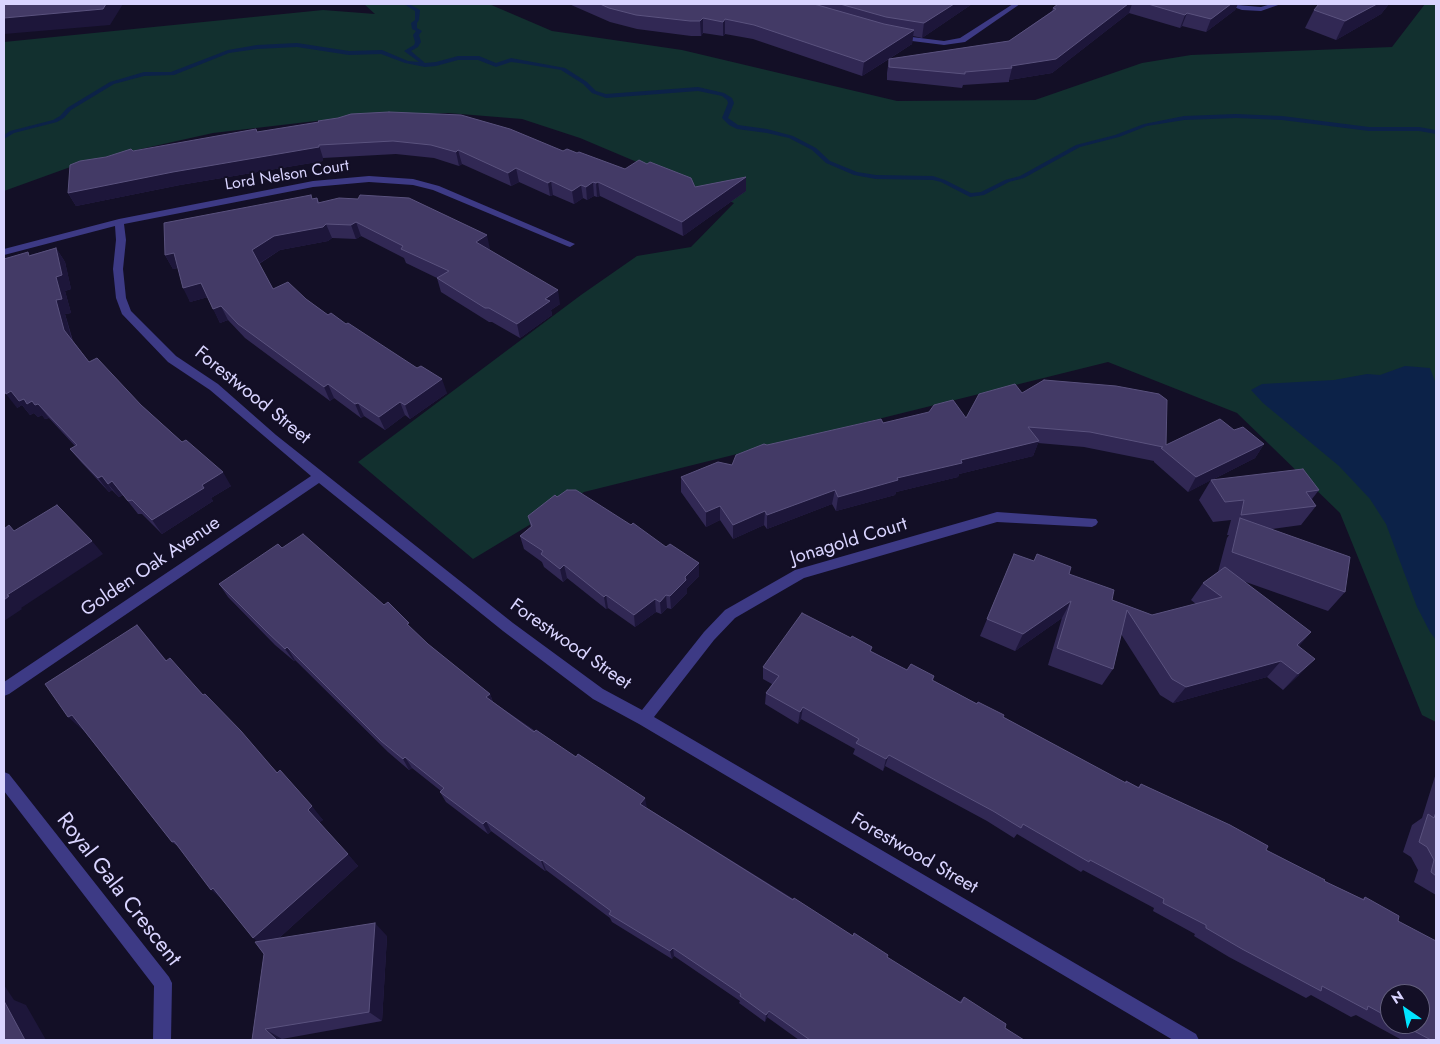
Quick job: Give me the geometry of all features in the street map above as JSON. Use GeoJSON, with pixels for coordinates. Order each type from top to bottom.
{"type":"FeatureCollection","features":[{"type":"Feature","properties":{"kind":"street"},"geometry":{"type":"LineString","coordinates":[[891,36],[935,43],[962,40],[1017,4]]}},
{"type":"Feature","properties":{"kind":"street"},"geometry":{"type":"LineString","coordinates":[[1228,4],[1242,8],[1260,9],[1278,4]]}},
{"type":"Feature","properties":{"kind":"street","name":"Lord Nelson Court"},"geometry":{"type":"LineString","coordinates":[[4,252],[120,222],[313,184],[390,180],[413,182],[436,188],[570,244]]}},
{"type":"Feature","properties":{"kind":"street","name":"Forestwood Street"},"geometry":{"type":"LineString","coordinates":[[120,222],[121,240],[118,269],[120,298],[126,312],[172,359],[214,387],[272,438],[545,655],[598,694],[644,719],[1190,1040]]}},
{"type":"Feature","properties":{"kind":"street","name":"Golden Oak Avenue"},"geometry":{"type":"LineString","coordinates":[[4,690],[320,476]]}},
{"type":"Feature","properties":{"kind":"street","name":"Jonagold Court"},"geometry":{"type":"LineString","coordinates":[[644,719],[703,643],[730,614],[800,574],[997,517],[1092,522]]}},
{"type":"Feature","properties":{"kind":"street","name":"Royal Gala Crescent"},"geometry":{"type":"LineString","coordinates":[[4,779],[163,983],[162,1040]]}},
{"type":"Feature","properties":{"kind":"green space"},"geometry":{"type":"Polygon","coordinates":[[[364,4],[489,4],[552,31],[682,50],[897,101],[1035,100],[1142,63],[1191,55],[1392,47],[1425,4],[1436,4],[1436,722],[1422,715],[1340,513],[1237,413],[1108,362],[584,492],[473,559],[358,462],[581,295],[637,256],[691,247],[734,203],[580,138],[522,119],[448,113],[333,119],[213,133],[87,161],[4,191],[4,42],[323,10],[375,14],[364,4]]]}},
{"type":"Feature","properties":{"kind":"water"},"geometry":{"type":"Polygon","coordinates":[[[1405,366],[1430,368],[1436,384],[1436,640],[1417,607],[1386,524],[1370,499],[1339,466],[1263,403],[1251,390],[1262,384],[1334,380],[1367,374],[1380,375],[1405,366]]]}},
{"type":"Feature","properties":{"kind":"building"},"geometry":{"type":"Polygon","coordinates":[[[4,4],[106,4],[103,9],[4,18],[4,4]]]}},
{"type":"Feature","properties":{"kind":"building"},"geometry":{"type":"Polygon","coordinates":[[[600,4],[814,4],[884,24],[914,30],[864,62],[754,25],[725,19],[723,22],[703,18],[700,21],[690,21],[636,15],[600,4]]]}},
{"type":"Feature","properties":{"kind":"building"},"geometry":{"type":"Polygon","coordinates":[[[840,4],[954,4],[924,23],[886,17],[840,4]]]}},
{"type":"Feature","properties":{"kind":"building"},"geometry":{"type":"Polygon","coordinates":[[[1058,4],[1128,4],[1056,59],[1011,66],[1012,68],[965,72],[965,74],[889,67],[889,59],[1009,41],[1056,9],[1053,8],[1058,4]]]}},
{"type":"Feature","properties":{"kind":"building"},"geometry":{"type":"Polygon","coordinates":[[[1148,4],[1231,4],[1211,19],[1187,13],[1185,15],[1148,4]]]}},
{"type":"Feature","properties":{"kind":"building"},"geometry":{"type":"Polygon","coordinates":[[[1319,4],[1377,4],[1345,21],[1314,10],[1319,4]]]}},
{"type":"Feature","properties":{"kind":"building"},"geometry":{"type":"Polygon","coordinates":[[[389,112],[461,115],[510,129],[563,151],[567,149],[579,152],[625,169],[639,160],[647,164],[650,162],[691,178],[695,187],[746,177],[682,222],[598,182],[593,182],[586,187],[581,185],[572,191],[551,181],[548,183],[516,168],[508,173],[458,150],[456,152],[431,145],[393,141],[319,145],[319,147],[173,172],[68,193],[70,165],[80,161],[106,157],[131,149],[133,151],[256,129],[257,132],[319,122],[351,114],[389,112]]]}},
{"type":"Feature","properties":{"kind":"building"},"geometry":{"type":"Polygon","coordinates":[[[311,195],[312,199],[317,198],[318,203],[339,198],[358,199],[360,195],[409,198],[487,235],[476,242],[558,290],[545,299],[550,301],[517,324],[489,308],[485,308],[437,278],[449,271],[401,249],[403,246],[356,222],[351,225],[326,224],[323,227],[274,236],[252,250],[273,289],[288,282],[306,299],[328,315],[331,313],[417,368],[421,366],[442,379],[405,405],[400,402],[379,417],[358,403],[355,404],[328,384],[324,387],[238,324],[221,306],[213,309],[201,283],[183,288],[174,253],[165,255],[164,223],[311,195]]]}},
{"type":"Feature","properties":{"kind":"building"},"geometry":{"type":"Polygon","coordinates":[[[56,248],[62,275],[56,277],[62,299],[56,300],[64,330],[89,362],[97,358],[141,405],[182,442],[186,440],[223,472],[202,485],[204,488],[152,520],[132,500],[128,501],[112,481],[108,484],[102,476],[98,478],[70,449],[77,445],[38,404],[35,405],[32,401],[27,404],[24,399],[19,401],[11,391],[6,394],[4,390],[4,259],[28,252],[29,256],[56,248]]]}},
{"type":"Feature","properties":{"kind":"building"},"geometry":{"type":"Polygon","coordinates":[[[1044,380],[1116,386],[1159,394],[1167,400],[1166,445],[1220,419],[1234,430],[1243,427],[1264,444],[1196,477],[1161,448],[1163,447],[1090,432],[1028,427],[1039,441],[961,460],[962,463],[897,478],[898,480],[838,497],[835,490],[767,515],[765,511],[733,525],[720,506],[706,512],[681,477],[718,462],[732,465],[736,455],[764,444],[767,445],[881,419],[883,423],[929,412],[934,405],[953,400],[966,418],[979,394],[1015,384],[1022,393],[1044,380]]]}},
{"type":"Feature","properties":{"kind":"building"},"geometry":{"type":"Polygon","coordinates":[[[1303,469],[1319,490],[1306,492],[1316,506],[1241,515],[1244,500],[1225,502],[1211,480],[1303,469]]]}},
{"type":"Feature","properties":{"kind":"building"},"geometry":{"type":"Polygon","coordinates":[[[567,490],[576,490],[631,525],[633,523],[666,547],[670,544],[699,563],[670,596],[666,595],[660,602],[655,599],[634,615],[606,595],[604,597],[564,565],[560,569],[541,554],[543,551],[520,536],[532,526],[528,516],[555,495],[557,497],[567,490]]]}},
{"type":"Feature","properties":{"kind":"building"},"geometry":{"type":"Polygon","coordinates":[[[57,505],[92,541],[7,595],[9,596],[4,600],[4,529],[9,525],[14,531],[57,505]]]}},
{"type":"Feature","properties":{"kind":"building"},"geometry":{"type":"Polygon","coordinates":[[[1240,518],[1350,557],[1345,592],[1232,552],[1240,518]]]}},
{"type":"Feature","properties":{"kind":"building"},"geometry":{"type":"Polygon","coordinates":[[[303,534],[384,605],[388,602],[428,644],[490,694],[486,697],[534,732],[536,730],[576,757],[578,754],[645,798],[640,804],[793,900],[794,898],[853,936],[854,933],[888,955],[887,957],[961,1003],[964,997],[1006,1024],[1005,1028],[1024,1040],[810,1040],[769,1011],[766,1015],[740,996],[741,994],[673,948],[670,951],[609,914],[611,911],[542,860],[486,821],[483,824],[440,792],[444,788],[405,757],[403,759],[381,741],[287,647],[285,649],[219,584],[278,544],[282,548],[303,534]]]}},
{"type":"Feature","properties":{"kind":"building"},"geometry":{"type":"Polygon","coordinates":[[[1014,554],[1034,561],[1037,554],[1071,567],[1069,574],[1114,590],[1112,600],[1152,615],[1222,597],[1203,583],[1225,567],[1311,632],[1297,645],[1315,659],[1298,674],[1281,661],[1186,687],[1172,679],[1127,610],[1113,669],[1057,648],[1071,601],[1023,634],[987,619],[1014,554]]]}},
{"type":"Feature","properties":{"kind":"building"},"geometry":{"type":"Polygon","coordinates":[[[802,613],[851,638],[852,636],[872,647],[870,651],[907,670],[911,664],[934,676],[932,680],[977,704],[978,702],[1004,715],[1003,717],[1126,783],[1126,781],[1139,788],[1141,784],[1230,825],[1268,846],[1266,850],[1324,881],[1364,900],[1365,897],[1399,916],[1398,921],[1436,941],[1436,1040],[1431,1040],[1420,1034],[1430,1034],[1430,984],[1380,984],[1380,1013],[1368,1006],[1367,1010],[1322,986],[1321,991],[1242,949],[1206,928],[1206,925],[1163,903],[1164,899],[1090,860],[1089,862],[1023,824],[1021,828],[889,755],[886,759],[856,743],[859,739],[803,707],[800,712],[766,693],[779,676],[763,667],[802,613]]]}},
{"type":"Feature","properties":{"kind":"building"},"geometry":{"type":"Polygon","coordinates":[[[137,625],[166,661],[170,658],[203,695],[205,694],[241,731],[277,773],[280,770],[312,806],[308,810],[348,854],[253,938],[213,888],[211,890],[174,841],[172,842],[72,715],[68,717],[45,684],[137,625]]]}},
{"type":"Feature","properties":{"kind":"building"},"geometry":{"type":"Polygon","coordinates":[[[1436,812],[1436,876],[1431,872],[1434,860],[1427,847],[1419,842],[1428,814],[1434,818],[1436,812]]]}},
{"type":"Feature","properties":{"kind":"building"},"geometry":{"type":"Polygon","coordinates":[[[375,923],[369,1012],[265,1029],[277,1040],[252,1040],[264,954],[255,942],[375,923]]]}},
{"type":"Feature","properties":{"kind":"building"},"geometry":{"type":"Polygon","coordinates":[[[4,1001],[25,1040],[4,1040],[4,1001]]]}},
{"type":"Feature","properties":{"kind":"waterway"},"geometry":{"type":"LineString","coordinates":[[406,4],[418,10],[417,20],[414,23],[415,29],[419,31],[416,35],[418,42],[416,46],[407,51],[423,63]]}},
{"type":"Feature","properties":{"kind":"waterway"},"geometry":{"type":"LineString","coordinates":[[4,137],[12,132],[55,121],[62,117],[69,109],[112,83],[144,74],[172,74],[228,52],[257,47],[297,45],[349,53],[382,52],[407,62],[425,65],[458,58],[479,58],[496,65],[511,60],[519,61],[563,69],[585,83],[594,92],[606,96],[698,89],[724,95],[730,99],[731,103],[725,118],[731,124],[737,127],[767,131],[791,137],[814,149],[828,162],[856,174],[876,177],[933,178],[970,195],[982,194],[1007,181],[1022,177],[1078,146],[1117,136],[1146,125],[1184,118],[1236,116],[1282,118],[1369,129],[1419,129],[1436,132]]}}]}
